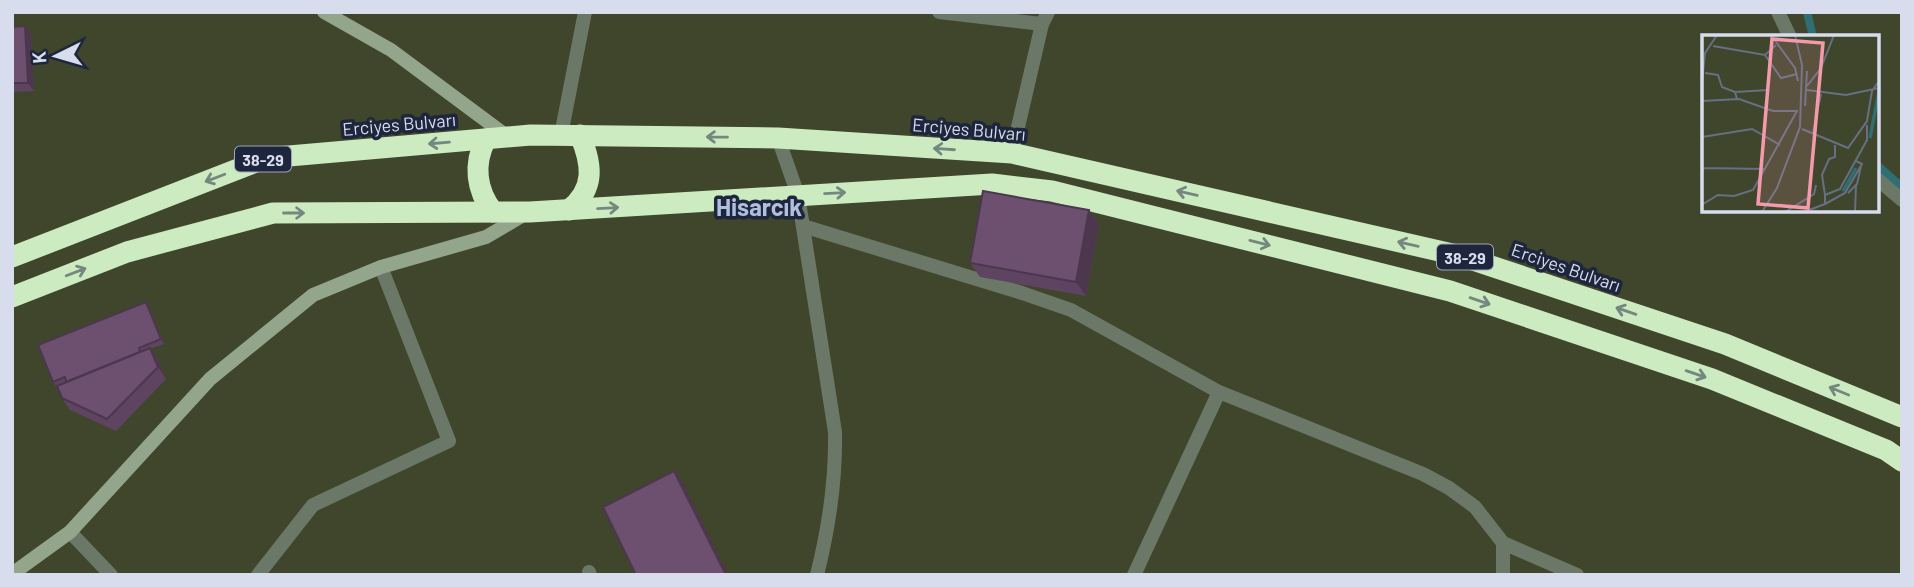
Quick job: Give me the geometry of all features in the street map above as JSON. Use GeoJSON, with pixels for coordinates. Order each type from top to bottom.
{"type":"FeatureCollection","features":[{"type":"Feature","properties":{"kind":"highway","name":"Erciyes Bulvarı"},"geometry":{"type":"LineString","coordinates":[[12,257],[266,158],[508,137],[570,135],[778,138],[1013,153],[1461,256],[1725,344],[1902,417]]}},
{"type":"Feature","properties":{"kind":"highway"},"geometry":{"type":"LineString","coordinates":[[569,210],[581,200],[588,186],[590,170],[587,152],[570,135]]}},
{"type":"Feature","properties":{"kind":"highway"},"geometry":{"type":"LineString","coordinates":[[486,139],[479,152],[477,170],[485,202],[493,212]]}},
{"type":"Feature","properties":{"kind":"highway","name":"38-29"},"geometry":{"type":"LineString","coordinates":[[798,195],[992,184],[1052,191],[1450,291],[1712,379],[1886,450],[1902,461]]}},
{"type":"Feature","properties":{"kind":"highway"},"geometry":{"type":"LineString","coordinates":[[12,297],[127,252],[273,213],[522,212],[798,195]]}},
{"type":"Feature","properties":{"kind":"street"},"geometry":{"type":"LineString","coordinates":[[324,12],[391,50],[508,137]]}},
{"type":"Feature","properties":{"kind":"street"},"geometry":{"type":"LineString","coordinates":[[570,135],[585,12]]}},
{"type":"Feature","properties":{"kind":"street"},"geometry":{"type":"LineString","coordinates":[[939,12],[1045,18],[1013,153]]}},
{"type":"Feature","properties":{"kind":"street"},"geometry":{"type":"LineString","coordinates":[[1778,12],[1789,35]]}},
{"type":"Feature","properties":{"kind":"street"},"geometry":{"type":"LineString","coordinates":[[778,138],[798,195],[835,432],[836,467],[832,503],[817,575]]}},
{"type":"Feature","properties":{"kind":"street"},"geometry":{"type":"LineString","coordinates":[[1879,181],[1902,200]]}},
{"type":"Feature","properties":{"kind":"street"},"geometry":{"type":"LineString","coordinates":[[12,574],[70,532],[210,379],[313,295],[381,267],[486,237],[522,212]]}},
{"type":"Feature","properties":{"kind":"street"},"geometry":{"type":"LineString","coordinates":[[803,226],[1071,310],[1219,392],[1423,474],[1449,488],[1475,507],[1503,543],[1577,575]]}},
{"type":"Feature","properties":{"kind":"street"},"geometry":{"type":"LineString","coordinates":[[258,575],[313,505],[449,441],[381,267]]}},
{"type":"Feature","properties":{"kind":"street"},"geometry":{"type":"LineString","coordinates":[[1134,575],[1219,392]]}},
{"type":"Feature","properties":{"kind":"street"},"geometry":{"type":"LineString","coordinates":[[70,532],[111,575]]}},
{"type":"Feature","properties":{"kind":"street"},"geometry":{"type":"LineString","coordinates":[[1503,543],[1503,575]]}},
{"type":"Feature","properties":{"kind":"green space"},"geometry":{"type":"Polygon","coordinates":[[[12,12],[1902,12],[1902,575],[12,575],[12,12]]]}},
{"type":"Feature","properties":{"kind":"building"},"geometry":{"type":"Polygon","coordinates":[[[25,26],[28,83],[12,83],[12,27],[25,26]]]}},
{"type":"Feature","properties":{"kind":"building"},"geometry":{"type":"Polygon","coordinates":[[[983,191],[1089,210],[1076,282],[970,263],[983,191]]]}},
{"type":"Feature","properties":{"kind":"building"},"geometry":{"type":"Polygon","coordinates":[[[146,302],[161,339],[139,348],[140,352],[66,382],[65,377],[53,382],[38,345],[146,302]]]}},
{"type":"Feature","properties":{"kind":"building"},"geometry":{"type":"Polygon","coordinates":[[[150,348],[158,367],[107,419],[62,398],[57,386],[150,348]]]}},
{"type":"Feature","properties":{"kind":"building"},"geometry":{"type":"Polygon","coordinates":[[[674,471],[726,575],[636,575],[603,507],[674,471]]]}},
{"type":"Feature","properties":{"kind":"waterway"},"geometry":{"type":"LineString","coordinates":[[1807,12],[1813,35]]}},
{"type":"Feature","properties":{"kind":"waterway"},"geometry":{"type":"LineString","coordinates":[[1879,167],[1902,187]]}},
{"type":"Feature","properties":{"kind":"district","name":"Hisarcık"},"geometry":{"type":"Point","coordinates":[759,206]}}]}
